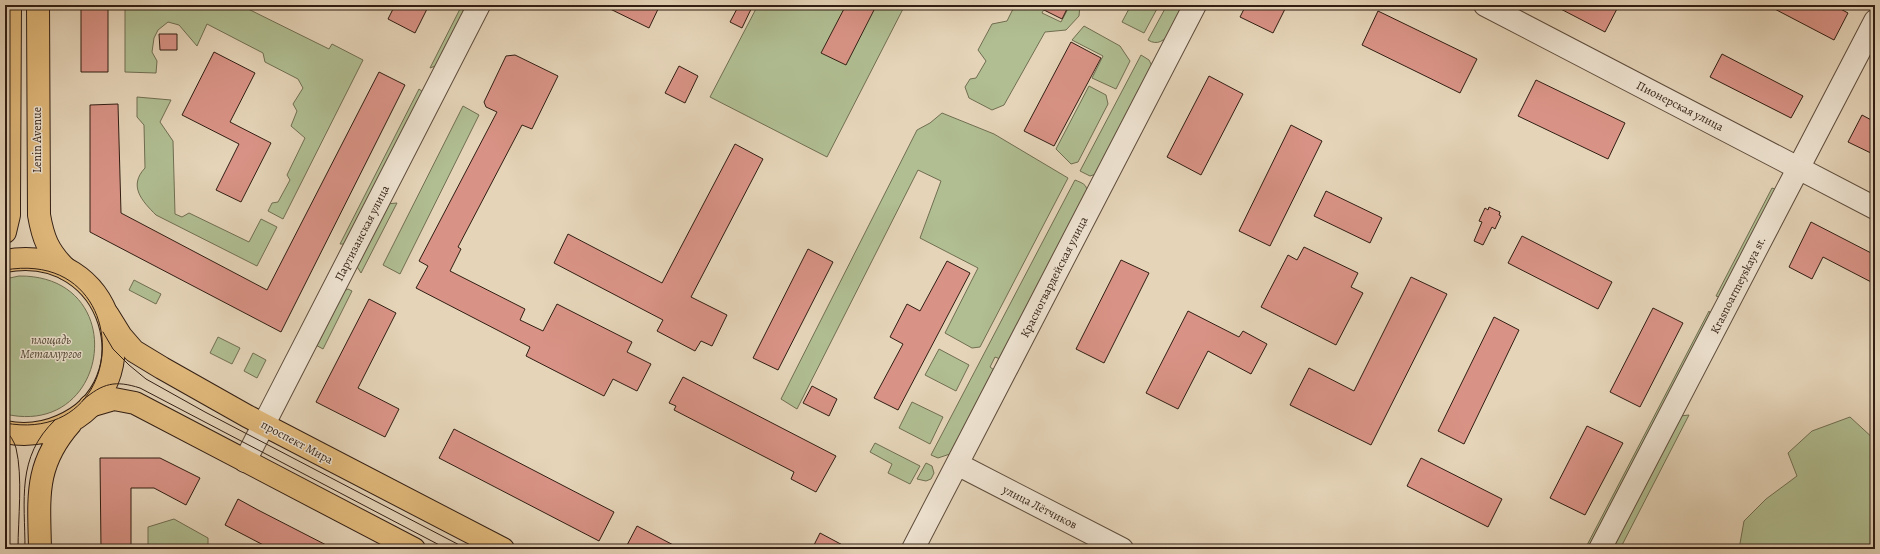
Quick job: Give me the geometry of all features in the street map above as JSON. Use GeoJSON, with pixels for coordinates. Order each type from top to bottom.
{"type":"FeatureCollection","features":[{"type":"Feature","properties":{"kind":"main road"},"geometry":{"type":"LineString","coordinates":[[5,232],[9,215],[10,5]]}},
{"type":"Feature","properties":{"kind":"main road","name":"Lenin Avenue"},"geometry":{"type":"LineString","coordinates":[[38,5],[39,215],[42,234],[52,256],[65,268]]}},
{"type":"Feature","properties":{"kind":"main road"},"geometry":{"type":"LineString","coordinates":[[5,261],[34,259],[50,262],[79,276],[91,287],[100,300],[108,315],[112,336],[112,363],[100,393],[90,406],[71,422],[52,448],[39,486],[40,549]]}},
{"type":"Feature","properties":{"kind":"main road","name":"проспект Мира"},"geometry":{"type":"LineString","coordinates":[[108,315],[121,336],[134,350],[162,368],[264,424],[503,549]]}},
{"type":"Feature","properties":{"kind":"main road"},"geometry":{"type":"LineString","coordinates":[[90,406],[114,398],[134,403],[414,549]]}},
{"type":"Feature","properties":{"kind":"main road"},"geometry":{"type":"LineString","coordinates":[[5,432],[33,434],[49,431],[71,422]]}},
{"type":"Feature","properties":{"kind":"street","name":"Партизанская улица"},"geometry":{"type":"LineString","coordinates":[[245,461],[479,5]]}},
{"type":"Feature","properties":{"kind":"street","name":"Красногвардейская улица"},"geometry":{"type":"LineString","coordinates":[[913,549],[1195,5]]}},
{"type":"Feature","properties":{"kind":"street","name":"Пионерская улица"},"geometry":{"type":"LineString","coordinates":[[1485,5],[1875,208]]}},
{"type":"Feature","properties":{"kind":"street","name":"Krasnoarmeyskaya st."},"geometry":{"type":"LineString","coordinates":[[1600,549],[1875,21]]}},
{"type":"Feature","properties":{"kind":"street","name":"улица Лётчиков"},"geometry":{"type":"LineString","coordinates":[[957,464],[1122,549]]}},
{"type":"Feature","properties":{"kind":"green space"},"geometry":{"type":"Polygon","coordinates":[[[125,5],[240,5],[329,49],[332,44],[363,60],[283,219],[268,211],[272,203],[278,202],[290,180],[287,175],[305,138],[291,126],[297,111],[293,104],[303,88],[298,79],[265,62],[263,53],[207,24],[197,46],[179,25],[168,22],[158,30],[154,38],[152,52],[157,61],[156,73],[125,72],[125,5]]]}},
{"type":"Feature","properties":{"kind":"green space"},"geometry":{"type":"Polygon","coordinates":[[[462,5],[472,5],[438,65],[430,68],[462,5]]]}},
{"type":"Feature","properties":{"kind":"green space"},"geometry":{"type":"Polygon","coordinates":[[[758,5],[905,5],[827,157],[710,97],[758,5]]]}},
{"type":"Feature","properties":{"kind":"green space"},"geometry":{"type":"Polygon","coordinates":[[[1010,5],[1046,5],[1042,13],[1061,22],[1070,5],[1080,5],[1079,16],[1066,30],[1045,32],[1004,105],[992,110],[969,98],[965,87],[970,79],[976,78],[986,61],[978,50],[992,24],[1007,21],[1013,9],[1010,5]]]}},
{"type":"Feature","properties":{"kind":"green space"},"geometry":{"type":"Polygon","coordinates":[[[1131,5],[1159,5],[1144,33],[1122,22],[1131,5]]]}},
{"type":"Feature","properties":{"kind":"green space"},"geometry":{"type":"Polygon","coordinates":[[[1167,5],[1183,5],[1166,38],[1155,42],[1148,40],[1167,5]]]}},
{"type":"Feature","properties":{"kind":"green space"},"geometry":{"type":"Polygon","coordinates":[[[1084,26],[1120,46],[1130,61],[1116,89],[1092,78],[1103,56],[1072,40],[1084,26]]]}},
{"type":"Feature","properties":{"kind":"green space"},"geometry":{"type":"Polygon","coordinates":[[[1141,55],[1149,60],[1152,66],[1096,174],[1090,176],[1080,171],[1141,55]]]}},
{"type":"Feature","properties":{"kind":"green space"},"geometry":{"type":"Polygon","coordinates":[[[1089,86],[1106,95],[1108,104],[1078,162],[1071,164],[1056,149],[1089,86]]]}},
{"type":"Feature","properties":{"kind":"green space"},"geometry":{"type":"Polygon","coordinates":[[[419,89],[423,92],[345,244],[340,244],[419,89]]]}},
{"type":"Feature","properties":{"kind":"green space"},"geometry":{"type":"Polygon","coordinates":[[[137,97],[171,100],[160,122],[173,141],[175,214],[182,217],[189,213],[249,242],[261,219],[277,227],[257,266],[156,215],[142,199],[137,187],[140,175],[145,168],[144,125],[137,117],[137,97]]]}},
{"type":"Feature","properties":{"kind":"green space"},"geometry":{"type":"Polygon","coordinates":[[[463,106],[479,115],[400,274],[383,265],[463,106]]]}},
{"type":"Feature","properties":{"kind":"green space"},"geometry":{"type":"Polygon","coordinates":[[[942,113],[994,134],[1068,178],[980,347],[972,348],[945,333],[978,268],[920,238],[941,181],[918,170],[797,409],[781,399],[917,130],[930,123],[942,113]]]}},
{"type":"Feature","properties":{"kind":"green space"},"geometry":{"type":"Polygon","coordinates":[[[1075,180],[1085,185],[1087,192],[1000,359],[995,357],[990,367],[994,370],[950,454],[938,458],[931,455],[1075,180]]]}},
{"type":"Feature","properties":{"kind":"green space"},"geometry":{"type":"Polygon","coordinates":[[[1772,188],[1780,191],[1719,297],[1716,296],[1772,188]]]}},
{"type":"Feature","properties":{"kind":"green space"},"geometry":{"type":"Polygon","coordinates":[[[397,203],[361,273],[356,265],[386,204],[397,203]]]}},
{"type":"Feature","properties":{"kind":"green space","name":"площадь Металлургов"},"geometry":{"type":"Polygon","coordinates":[[[19,276],[55,283],[79,301],[92,326],[94,354],[86,381],[68,403],[41,415],[5,414],[5,279],[19,276]]]}},
{"type":"Feature","properties":{"kind":"green space"},"geometry":{"type":"Polygon","coordinates":[[[134,280],[161,294],[156,304],[129,290],[134,280]]]}},
{"type":"Feature","properties":{"kind":"green space"},"geometry":{"type":"Polygon","coordinates":[[[348,289],[352,291],[323,349],[314,344],[344,291],[348,289]]]}},
{"type":"Feature","properties":{"kind":"green space"},"geometry":{"type":"Polygon","coordinates":[[[1709,311],[1712,316],[1594,549],[1585,549],[1709,311]]]}},
{"type":"Feature","properties":{"kind":"green space"},"geometry":{"type":"Polygon","coordinates":[[[218,337],[240,348],[232,364],[210,353],[218,337]]]}},
{"type":"Feature","properties":{"kind":"green space"},"geometry":{"type":"Polygon","coordinates":[[[939,349],[969,365],[956,391],[925,375],[939,349]]]}},
{"type":"Feature","properties":{"kind":"green space"},"geometry":{"type":"Polygon","coordinates":[[[253,353],[266,360],[257,378],[244,371],[253,353]]]}},
{"type":"Feature","properties":{"kind":"green space"},"geometry":{"type":"Polygon","coordinates":[[[912,402],[943,417],[930,444],[899,428],[912,402]]]}},
{"type":"Feature","properties":{"kind":"green space"},"geometry":{"type":"Polygon","coordinates":[[[1689,415],[1620,549],[1611,549],[1680,416],[1689,415]]]}},
{"type":"Feature","properties":{"kind":"green space"},"geometry":{"type":"Polygon","coordinates":[[[1850,417],[1875,440],[1875,549],[1739,549],[1744,521],[1766,499],[1797,476],[1788,453],[1812,431],[1850,417]]]}},
{"type":"Feature","properties":{"kind":"green space"},"geometry":{"type":"Polygon","coordinates":[[[875,443],[920,466],[910,484],[888,473],[892,464],[870,452],[875,443]]]}},
{"type":"Feature","properties":{"kind":"green space"},"geometry":{"type":"Polygon","coordinates":[[[926,463],[932,466],[934,473],[931,479],[926,481],[917,479],[926,463]]]}},
{"type":"Feature","properties":{"kind":"green space"},"geometry":{"type":"Polygon","coordinates":[[[174,519],[208,538],[208,547],[210,549],[148,549],[148,527],[174,519]]]}},
{"type":"Feature","properties":{"kind":"building"},"geometry":{"type":"Polygon","coordinates":[[[81,5],[108,5],[108,72],[81,72],[81,5]]]}},
{"type":"Feature","properties":{"kind":"building"},"geometry":{"type":"Polygon","coordinates":[[[395,5],[429,5],[415,33],[388,19],[395,5]]]}},
{"type":"Feature","properties":{"kind":"building"},"geometry":{"type":"Polygon","coordinates":[[[602,5],[660,5],[649,28],[602,5]]]}},
{"type":"Feature","properties":{"kind":"building"},"geometry":{"type":"Polygon","coordinates":[[[739,5],[753,5],[742,28],[730,22],[739,5]]]}},
{"type":"Feature","properties":{"kind":"building"},"geometry":{"type":"Polygon","coordinates":[[[846,5],[865,5],[874,10],[846,65],[821,53],[846,5]]]}},
{"type":"Feature","properties":{"kind":"building"},"geometry":{"type":"Polygon","coordinates":[[[1034,5],[1069,5],[1062,19],[1034,5]]]}},
{"type":"Feature","properties":{"kind":"building"},"geometry":{"type":"Polygon","coordinates":[[[1246,5],[1287,5],[1273,33],[1240,17],[1246,5]]]}},
{"type":"Feature","properties":{"kind":"building"},"geometry":{"type":"Polygon","coordinates":[[[1553,5],[1619,5],[1605,32],[1553,5]]]}},
{"type":"Feature","properties":{"kind":"building"},"geometry":{"type":"Polygon","coordinates":[[[1767,5],[1833,5],[1848,13],[1834,40],[1767,5]]]}},
{"type":"Feature","properties":{"kind":"building"},"geometry":{"type":"Polygon","coordinates":[[[1378,11],[1477,59],[1460,93],[1362,45],[1378,11]]]}},
{"type":"Feature","properties":{"kind":"building"},"geometry":{"type":"Polygon","coordinates":[[[159,34],[177,34],[177,50],[160,50],[159,34]]]}},
{"type":"Feature","properties":{"kind":"building"},"geometry":{"type":"Polygon","coordinates":[[[1071,42],[1101,58],[1054,146],[1024,131],[1071,42]]]}},
{"type":"Feature","properties":{"kind":"building"},"geometry":{"type":"Polygon","coordinates":[[[214,52],[255,73],[230,122],[271,143],[241,202],[216,190],[239,144],[182,115],[214,52]]]}},
{"type":"Feature","properties":{"kind":"building"},"geometry":{"type":"Polygon","coordinates":[[[1722,54],[1803,96],[1791,118],[1710,77],[1722,54]]]}},
{"type":"Feature","properties":{"kind":"building"},"geometry":{"type":"Polygon","coordinates":[[[515,55],[558,76],[532,129],[522,125],[458,247],[461,249],[450,271],[525,309],[520,320],[543,331],[557,304],[632,342],[627,352],[651,364],[637,391],[613,379],[604,396],[526,356],[530,347],[416,288],[428,266],[419,261],[497,112],[486,107],[484,102],[506,56],[515,55]]]}},
{"type":"Feature","properties":{"kind":"building"},"geometry":{"type":"Polygon","coordinates":[[[679,66],[698,76],[685,103],[665,93],[679,66]]]}},
{"type":"Feature","properties":{"kind":"building"},"geometry":{"type":"Polygon","coordinates":[[[379,72],[405,85],[281,332],[90,232],[90,105],[118,104],[121,213],[267,290],[379,72]]]}},
{"type":"Feature","properties":{"kind":"building"},"geometry":{"type":"Polygon","coordinates":[[[1209,76],[1243,94],[1201,175],[1167,157],[1209,76]]]}},
{"type":"Feature","properties":{"kind":"building"},"geometry":{"type":"Polygon","coordinates":[[[1536,80],[1625,123],[1608,159],[1518,116],[1536,80]]]}},
{"type":"Feature","properties":{"kind":"building"},"geometry":{"type":"Polygon","coordinates":[[[1862,115],[1875,122],[1875,155],[1848,142],[1862,115]]]}},
{"type":"Feature","properties":{"kind":"building"},"geometry":{"type":"Polygon","coordinates":[[[1291,125],[1322,141],[1270,246],[1239,231],[1291,125]]]}},
{"type":"Feature","properties":{"kind":"building"},"geometry":{"type":"Polygon","coordinates":[[[735,144],[763,159],[691,297],[727,315],[712,346],[701,341],[695,351],[657,331],[663,320],[554,263],[568,234],[662,283],[735,144]]]}},
{"type":"Feature","properties":{"kind":"building"},"geometry":{"type":"Polygon","coordinates":[[[1326,191],[1382,218],[1370,243],[1314,216],[1326,191]]]}},
{"type":"Feature","properties":{"kind":"building"},"geometry":{"type":"Polygon","coordinates":[[[1489,207],[1500,212],[1499,215],[1501,216],[1495,229],[1492,227],[1483,245],[1474,241],[1482,222],[1479,221],[1485,208],[1488,210],[1489,207]]]}},
{"type":"Feature","properties":{"kind":"building"},"geometry":{"type":"Polygon","coordinates":[[[1811,222],[1875,255],[1875,284],[1823,257],[1812,279],[1789,267],[1811,222]]]}},
{"type":"Feature","properties":{"kind":"building"},"geometry":{"type":"Polygon","coordinates":[[[1522,236],[1612,282],[1598,309],[1508,263],[1522,236]]]}},
{"type":"Feature","properties":{"kind":"building"},"geometry":{"type":"Polygon","coordinates":[[[1304,247],[1358,273],[1351,287],[1363,293],[1336,345],[1261,307],[1288,255],[1297,260],[1304,247]]]}},
{"type":"Feature","properties":{"kind":"building"},"geometry":{"type":"Polygon","coordinates":[[[808,249],[833,262],[778,370],[753,358],[808,249]]]}},
{"type":"Feature","properties":{"kind":"building"},"geometry":{"type":"Polygon","coordinates":[[[1121,260],[1149,273],[1104,363],[1076,349],[1121,260]]]}},
{"type":"Feature","properties":{"kind":"building"},"geometry":{"type":"Polygon","coordinates":[[[947,261],[970,273],[898,410],[874,398],[903,344],[890,337],[907,304],[920,311],[947,261]]]}},
{"type":"Feature","properties":{"kind":"building"},"geometry":{"type":"Polygon","coordinates":[[[1411,277],[1447,294],[1371,445],[1290,405],[1309,368],[1354,391],[1411,277]]]}},
{"type":"Feature","properties":{"kind":"building"},"geometry":{"type":"Polygon","coordinates":[[[369,299],[396,313],[358,388],[399,409],[385,437],[316,402],[369,299]]]}},
{"type":"Feature","properties":{"kind":"building"},"geometry":{"type":"Polygon","coordinates":[[[1653,308],[1683,323],[1640,407],[1610,392],[1653,308]]]}},
{"type":"Feature","properties":{"kind":"building"},"geometry":{"type":"Polygon","coordinates":[[[1188,311],[1239,337],[1243,331],[1267,344],[1251,374],[1208,351],[1178,409],[1146,393],[1188,311]]]}},
{"type":"Feature","properties":{"kind":"building"},"geometry":{"type":"Polygon","coordinates":[[[1494,317],[1519,330],[1464,444],[1438,431],[1494,317]]]}},
{"type":"Feature","properties":{"kind":"building"},"geometry":{"type":"Polygon","coordinates":[[[683,377],[836,456],[816,492],[791,479],[794,472],[674,410],[676,406],[669,403],[683,377]]]}},
{"type":"Feature","properties":{"kind":"building"},"geometry":{"type":"Polygon","coordinates":[[[812,386],[837,399],[829,416],[803,403],[812,386]]]}},
{"type":"Feature","properties":{"kind":"building"},"geometry":{"type":"Polygon","coordinates":[[[1587,426],[1623,443],[1585,515],[1550,498],[1587,426]]]}},
{"type":"Feature","properties":{"kind":"building"},"geometry":{"type":"Polygon","coordinates":[[[454,429],[614,512],[599,541],[439,458],[454,429]]]}},
{"type":"Feature","properties":{"kind":"building"},"geometry":{"type":"Polygon","coordinates":[[[100,458],[160,458],[200,478],[186,505],[154,488],[131,488],[131,549],[101,549],[100,458]]]}},
{"type":"Feature","properties":{"kind":"building"},"geometry":{"type":"Polygon","coordinates":[[[1421,458],[1502,499],[1488,527],[1407,486],[1421,458]]]}},
{"type":"Feature","properties":{"kind":"building"},"geometry":{"type":"Polygon","coordinates":[[[238,499],[334,549],[271,549],[225,525],[238,499]]]}},
{"type":"Feature","properties":{"kind":"building"},"geometry":{"type":"Polygon","coordinates":[[[637,526],[681,549],[625,549],[637,526]]]}},
{"type":"Feature","properties":{"kind":"building"},"geometry":{"type":"Polygon","coordinates":[[[820,533],[850,549],[812,549],[820,533]]]}},
{"type":"Feature","properties":{"kind":"tram line"},"geometry":{"type":"LineString","coordinates":[[5,270],[48,271],[78,288],[97,315],[102,347],[96,379],[78,406],[47,422],[5,423]]}},
{"type":"Feature","properties":{"kind":"tram line"},"geometry":{"type":"LineString","coordinates":[[103,332],[113,349],[146,379],[205,412],[467,549]]}},
{"type":"Feature","properties":{"kind":"tram line"},"geometry":{"type":"LineString","coordinates":[[83,400],[97,390],[110,385],[123,384],[140,388],[447,549]]}},
{"type":"Feature","properties":{"kind":"tram line"},"geometry":{"type":"LineString","coordinates":[[25,549],[24,496],[28,464],[34,449],[43,434],[55,420]]}},
{"type":"Feature","properties":{"kind":"tram line"},"geometry":{"type":"LineString","coordinates":[[5,430],[14,443],[18,459],[20,485],[18,549]]}}]}
